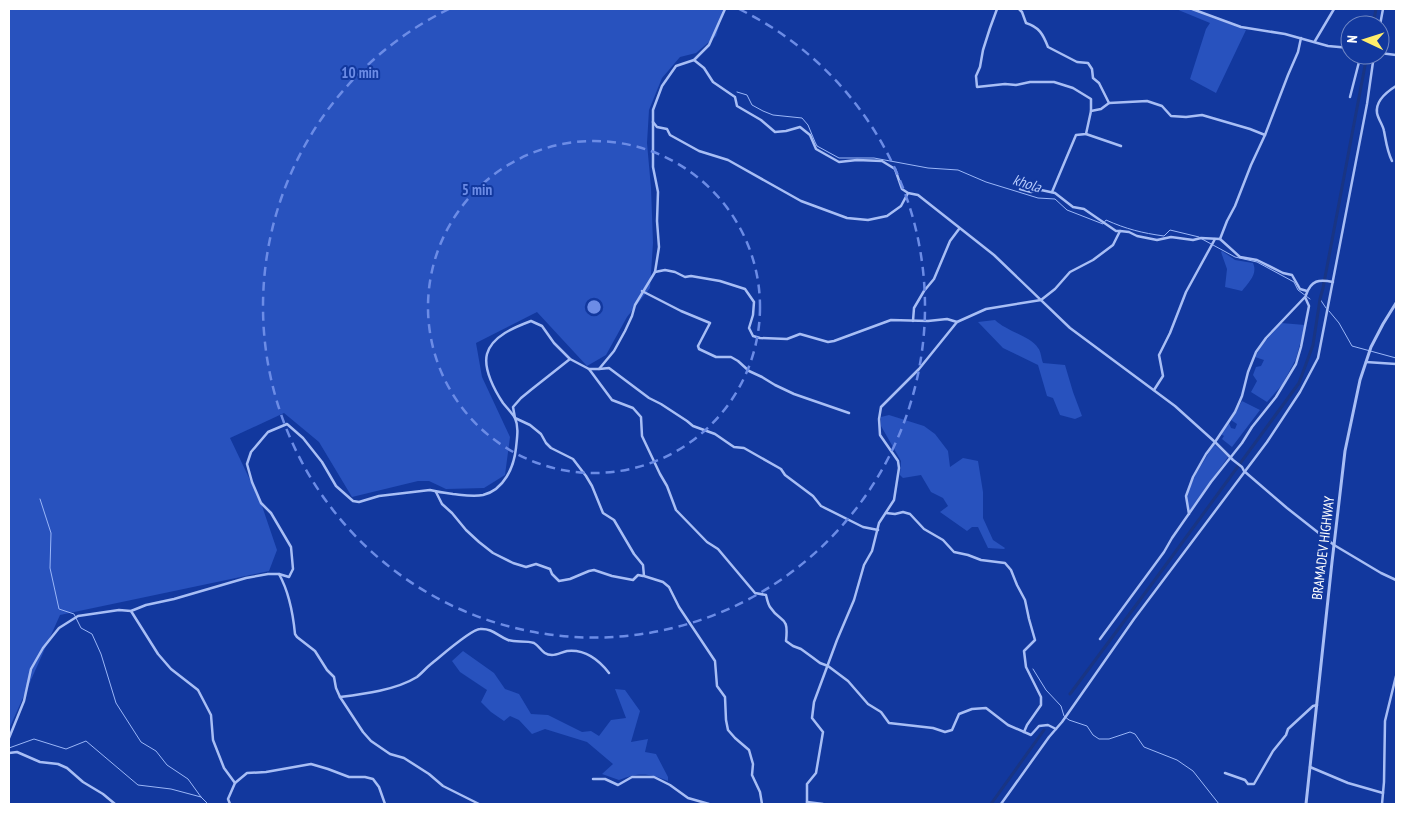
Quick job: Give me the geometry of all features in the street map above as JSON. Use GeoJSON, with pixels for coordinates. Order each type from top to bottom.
{"type":"FeatureCollection","features":[{"type":"Feature","properties":{"kind":"street"},"geometry":{"type":"LineString","coordinates":[[599,369],[626,331],[635,305],[655,272],[659,246],[657,221],[658,192],[653,167],[653,110],[662,86],[676,66],[694,60],[709,45],[725,9]]}},
{"type":"Feature","properties":{"kind":"street"},"geometry":{"type":"LineString","coordinates":[[997,9],[976,76],[977,87],[1005,84],[1016,85],[1030,82],[1054,82],[1073,88],[1091,100],[1086,134]]}},
{"type":"Feature","properties":{"kind":"street"},"geometry":{"type":"LineString","coordinates":[[1019,9],[1026,23],[1036,27],[1043,34],[1048,47],[1078,62],[1088,63],[1092,69],[1093,78],[1099,83],[1109,103]]}},
{"type":"Feature","properties":{"kind":"street"},"geometry":{"type":"LineString","coordinates":[[1192,9],[1203,11],[1241,27],[1340,47]]}},
{"type":"Feature","properties":{"kind":"street"},"geometry":{"type":"LineString","coordinates":[[1315,41],[1334,9]]}},
{"type":"Feature","properties":{"kind":"street"},"geometry":{"type":"LineString","coordinates":[[1220,239],[1257,149],[1265,135],[1298,52],[1301,38]]}},
{"type":"Feature","properties":{"kind":"street"},"geometry":{"type":"LineString","coordinates":[[694,60],[704,68],[713,82],[735,97],[737,106],[761,120],[775,132],[800,127],[810,135],[816,149],[839,162],[857,160],[882,161],[895,169],[902,189],[908,193],[918,195],[994,255],[1070,328],[1175,406],[1216,442],[1244,471],[1287,508],[1334,545],[1380,573],[1396,580]]}},
{"type":"Feature","properties":{"kind":"street"},"geometry":{"type":"LineString","coordinates":[[1350,98],[1359,65]]}},
{"type":"Feature","properties":{"kind":"street"},"geometry":{"type":"LineString","coordinates":[[1001,804],[1134,620],[1267,442],[1300,392],[1318,358],[1367,104],[1373,65]]}},
{"type":"Feature","properties":{"kind":"street"},"geometry":{"type":"LineString","coordinates":[[1392,161],[1377,107],[1384,94],[1396,86]]}},
{"type":"Feature","properties":{"kind":"street"},"geometry":{"type":"LineString","coordinates":[[1091,110],[1101,110],[1109,103],[1147,101],[1162,106],[1171,116],[1202,115],[1250,128],[1265,135]]}},
{"type":"Feature","properties":{"kind":"street"},"geometry":{"type":"LineString","coordinates":[[652,121],[657,127],[667,129],[670,135],[700,151],[728,160],[801,201],[847,218],[868,220],[887,216],[901,206],[908,193]]}},
{"type":"Feature","properties":{"kind":"street"},"geometry":{"type":"LineString","coordinates":[[1052,192],[1076,135],[1086,134],[1121,146]]}},
{"type":"Feature","properties":{"kind":"street"},"geometry":{"type":"LineString","coordinates":[[1020,189],[1032,192],[1041,190],[1055,193],[1073,207],[1084,209],[1116,230],[1129,232],[1137,236],[1157,240],[1171,237],[1193,240],[1201,238],[1220,239],[1240,257],[1257,260],[1292,276],[1306,293],[1312,284],[1320,280],[1333,282]]}},
{"type":"Feature","properties":{"kind":"street"},"geometry":{"type":"LineString","coordinates":[[913,321],[914,308],[924,291],[934,280],[950,241],[959,228]]}},
{"type":"Feature","properties":{"kind":"street"},"geometry":{"type":"LineString","coordinates":[[823,804],[807,803],[807,784],[816,773],[823,732],[812,718],[814,702],[854,600],[864,565],[872,551],[879,523],[894,500],[899,468],[898,461],[880,435],[879,419],[881,407],[918,369],[957,322],[986,309],[1041,300],[1055,289],[1070,272],[1093,260],[1113,245],[1120,231]]}},
{"type":"Feature","properties":{"kind":"street"},"geometry":{"type":"LineString","coordinates":[[1154,390],[1163,376],[1159,355],[1186,292],[1215,238]]}},
{"type":"Feature","properties":{"kind":"street"},"geometry":{"type":"LineString","coordinates":[[655,272],[665,270],[676,272],[685,277],[692,276],[720,281],[745,289],[754,302],[749,328],[750,333],[760,338],[786,339],[800,334],[828,342],[891,320],[947,319],[957,322]]}},
{"type":"Feature","properties":{"kind":"street"},"geometry":{"type":"LineString","coordinates":[[642,291],[710,323],[700,340],[699,350],[716,357],[731,357],[738,361],[748,372],[762,377],[775,385],[794,394],[849,413]]}},
{"type":"Feature","properties":{"kind":"street"},"geometry":{"type":"LineString","coordinates":[[1100,639],[1164,552],[1189,514],[1231,459],[1252,427],[1276,397],[1296,364],[1309,306],[1305,297],[1266,338],[1256,352],[1235,412],[1193,477],[1186,496],[1189,514]]}},
{"type":"Feature","properties":{"kind":"street","name":"BRAMADEV HIGHWAY"},"geometry":{"type":"LineString","coordinates":[[1306,804],[1345,451],[1366,360],[1383,324],[1396,303]]}},
{"type":"Feature","properties":{"kind":"street"},"geometry":{"type":"LineString","coordinates":[[644,576],[643,565],[634,554],[614,520],[603,513],[592,486],[572,459],[551,448],[541,434],[515,418],[489,379],[486,356],[491,344],[518,326],[531,320],[542,326],[554,343],[570,359],[589,369],[612,400],[633,408],[641,417],[642,436],[667,486],[676,510],[707,542],[718,549],[755,593],[766,595],[769,606],[786,622],[786,641],[848,680],[868,704],[881,712],[889,723],[933,728],[945,732],[952,730],[959,714],[986,708],[1008,725],[1031,735],[1039,726],[1048,725],[1056,729]]}},
{"type":"Feature","properties":{"kind":"street"},"geometry":{"type":"LineString","coordinates":[[9,738],[24,700],[31,669],[43,648],[59,628],[78,616],[119,610],[131,611],[146,605],[174,600],[246,578],[268,574],[279,574],[289,577],[293,569],[291,547],[271,513],[261,503],[252,482],[248,464],[251,452],[268,432],[286,424],[303,438],[322,462],[336,486],[353,501],[359,502],[379,496],[430,490],[471,496],[483,495],[491,492],[502,483],[514,461],[518,433],[514,407],[521,398],[570,359]]}},
{"type":"Feature","properties":{"kind":"street"},"geometry":{"type":"LineString","coordinates":[[1366,360],[1396,364]]}},
{"type":"Feature","properties":{"kind":"street"},"geometry":{"type":"LineString","coordinates":[[589,369],[609,368],[649,398],[687,420],[693,426],[724,439],[731,446],[744,448],[781,469],[822,506],[863,527],[878,530]]}},
{"type":"Feature","properties":{"kind":"street"},"geometry":{"type":"LineString","coordinates":[[436,492],[442,504],[479,542],[493,554],[513,563],[526,567],[536,564],[550,569],[559,581],[594,570],[633,580],[638,575],[644,576],[663,582],[670,587],[679,608],[715,661],[717,686],[725,697],[728,730],[749,750],[753,764],[752,776],[760,792],[762,804]]}},
{"type":"Feature","properties":{"kind":"street"},"geometry":{"type":"LineString","coordinates":[[885,513],[895,514],[903,512],[910,514],[924,528],[943,540],[954,552],[981,560],[1005,562],[1012,570],[1017,586],[1025,600],[1035,640],[1024,651],[1026,667],[1042,697],[1041,704],[1024,732]]}},
{"type":"Feature","properties":{"kind":"street"},"geometry":{"type":"LineString","coordinates":[[279,574],[291,605],[295,634],[315,651],[327,670],[334,677],[340,697],[363,732],[379,747],[390,754],[404,758],[429,774],[443,786],[479,804]]}},
{"type":"Feature","properties":{"kind":"street"},"geometry":{"type":"LineString","coordinates":[[131,611],[158,654],[171,669],[198,690],[211,715],[213,740],[224,768],[235,783]]}},
{"type":"Feature","properties":{"kind":"street"},"geometry":{"type":"LineString","coordinates":[[340,697],[364,694],[405,683],[419,676],[467,635],[478,628],[490,629],[509,640],[536,644],[542,652],[552,655],[568,651],[592,656],[609,673]]}},
{"type":"Feature","properties":{"kind":"street"},"geometry":{"type":"LineString","coordinates":[[1382,804],[1385,721],[1396,676]]}},
{"type":"Feature","properties":{"kind":"street"},"geometry":{"type":"LineString","coordinates":[[1225,773],[1245,780],[1248,784],[1254,784],[1288,729],[1313,706],[1317,705]]}},
{"type":"Feature","properties":{"kind":"street"},"geometry":{"type":"LineString","coordinates":[[9,753],[17,752],[40,762],[58,764],[67,768],[83,782],[115,804]]}},
{"type":"Feature","properties":{"kind":"street"},"geometry":{"type":"LineString","coordinates":[[230,804],[228,799],[235,783],[247,772],[266,772],[311,764],[328,768],[349,777],[373,779],[379,787],[385,804]]}},
{"type":"Feature","properties":{"kind":"street"},"geometry":{"type":"LineString","coordinates":[[1310,766],[1348,783],[1383,793]]}},
{"type":"Feature","properties":{"kind":"street"},"geometry":{"type":"LineString","coordinates":[[592,779],[605,779],[618,785],[632,777],[654,777],[670,785],[688,798],[709,804]]}},
{"type":"Feature","properties":{"kind":"shaded area"},"geometry":{"type":"Polygon","coordinates":[[[9,9],[724,9],[716,36],[696,53],[680,57],[662,78],[649,110],[647,143],[653,243],[650,288],[627,317],[606,355],[587,366],[537,312],[476,343],[482,377],[510,437],[505,475],[484,488],[446,489],[429,481],[418,481],[352,497],[319,442],[284,413],[230,438],[261,503],[277,550],[269,571],[60,615],[9,729],[9,9]]]}},
{"type":"Feature","properties":{"kind":"shaded area"},"geometry":{"type":"Polygon","coordinates":[[[1176,9],[1188,9],[1246,30],[1216,93],[1190,79],[1206,29],[1210,23],[1176,9]]]}},
{"type":"Feature","properties":{"kind":"shaded area"},"geometry":{"type":"Polygon","coordinates":[[[1222,251],[1235,260],[1253,263],[1254,274],[1242,291],[1225,287],[1227,269],[1222,251]]]}},
{"type":"Feature","properties":{"kind":"shaded area"},"geometry":{"type":"Polygon","coordinates":[[[995,320],[1035,344],[1040,351],[1043,363],[1065,365],[1082,416],[1075,419],[1060,415],[1053,398],[1047,396],[1038,365],[1003,348],[978,322],[995,320]]]}},
{"type":"Feature","properties":{"kind":"shaded area"},"geometry":{"type":"Polygon","coordinates":[[[1281,323],[1305,325],[1296,359],[1282,385],[1267,402],[1251,392],[1257,381],[1253,375],[1256,367],[1261,366],[1264,360],[1255,357],[1262,345],[1281,323]]]}},
{"type":"Feature","properties":{"kind":"shaded area"},"geometry":{"type":"Polygon","coordinates":[[[1242,401],[1260,410],[1232,447],[1222,439],[1224,436],[1221,434],[1229,423],[1231,428],[1235,429],[1237,424],[1231,420],[1242,401]]]}},
{"type":"Feature","properties":{"kind":"shaded area"},"geometry":{"type":"Polygon","coordinates":[[[889,415],[924,426],[935,434],[948,451],[950,467],[963,458],[978,461],[983,492],[983,518],[993,540],[1004,549],[988,548],[978,527],[972,527],[967,531],[940,512],[948,506],[943,498],[931,492],[921,475],[903,478],[900,475],[901,461],[881,426],[881,417],[889,415]]]}},
{"type":"Feature","properties":{"kind":"shaded area"},"geometry":{"type":"Polygon","coordinates":[[[1214,444],[1228,457],[1189,512],[1186,496],[1196,474],[1214,444]]]}},
{"type":"Feature","properties":{"kind":"shaded area"},"geometry":{"type":"Polygon","coordinates":[[[463,651],[494,673],[505,689],[519,694],[531,714],[548,715],[582,732],[591,731],[599,736],[611,720],[626,718],[615,689],[625,690],[640,711],[631,742],[648,739],[645,752],[656,754],[668,777],[668,781],[644,774],[619,780],[602,774],[613,764],[587,742],[545,729],[532,734],[519,720],[510,716],[504,721],[481,702],[487,690],[460,672],[452,661],[463,651]]]}},
{"type":"Feature","properties":{"kind":"waterway"},"geometry":{"type":"LineString","coordinates":[[1375,15],[1376,9]]}},
{"type":"Feature","properties":{"kind":"waterway"},"geometry":{"type":"LineString","coordinates":[[1070,694],[1299,383],[1313,345],[1320,299],[1365,65]]}},
{"type":"Feature","properties":{"kind":"waterway","name":"khola"},"geometry":{"type":"LineString","coordinates":[[737,92],[747,95],[752,105],[763,111],[773,115],[802,118],[808,125],[817,146],[839,158],[874,158],[928,168],[958,170],[986,182],[1038,198],[1055,199],[1067,210],[1103,224],[1106,220],[1148,234],[1164,236],[1170,230],[1199,237]]}},
{"type":"Feature","properties":{"kind":"waterway","name":"khola"},"geometry":{"type":"LineString","coordinates":[[1202,239],[1235,257],[1257,262],[1294,282],[1298,290],[1310,299]]}},
{"type":"Feature","properties":{"kind":"waterway","name":"khola"},"geometry":{"type":"LineString","coordinates":[[1320,299],[1326,308]]}},
{"type":"Feature","properties":{"kind":"waterway","name":"khola"},"geometry":{"type":"LineString","coordinates":[[1329,311],[1339,323],[1352,346],[1396,358]]}},
{"type":"Feature","properties":{"kind":"waterway"},"geometry":{"type":"LineString","coordinates":[[40,499],[51,533],[50,568],[59,609],[74,614],[81,628],[92,634],[101,654],[116,703],[141,742],[156,751],[167,765],[188,779],[208,804]]}},
{"type":"Feature","properties":{"kind":"waterway"},"geometry":{"type":"LineString","coordinates":[[1033,669],[1046,690],[1061,706],[1064,716],[1069,720],[1087,726],[1093,735],[1099,739],[1109,739],[1130,732],[1135,734],[1144,747],[1177,760],[1193,771],[1219,804]]}},
{"type":"Feature","properties":{"kind":"waterway"},"geometry":{"type":"LineString","coordinates":[[991,804],[1044,730]]}},
{"type":"Feature","properties":{"kind":"waterway"},"geometry":{"type":"LineString","coordinates":[[9,748],[34,739],[66,749],[86,741],[138,785],[171,789],[201,797]]}}]}
